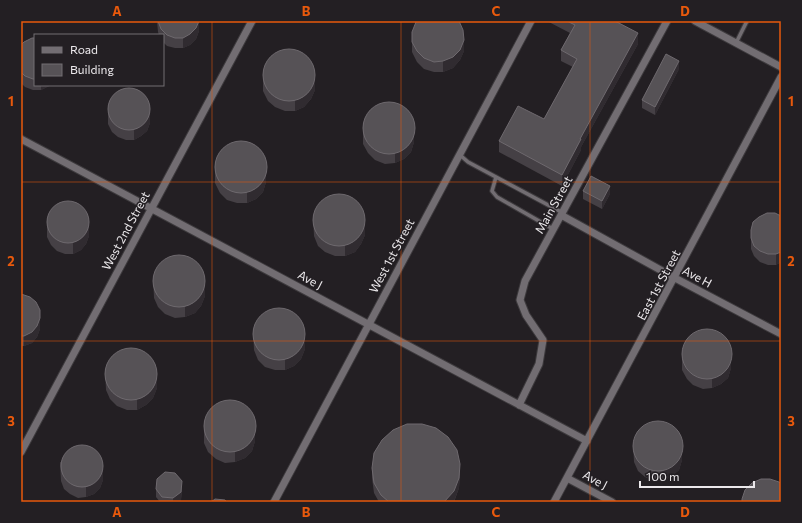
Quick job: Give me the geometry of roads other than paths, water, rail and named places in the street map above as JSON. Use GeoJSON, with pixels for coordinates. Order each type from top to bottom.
{"type":"FeatureCollection","features":[{"type":"Feature","properties":{"kind":"street","name":"West 2nd Street"},"geometry":{"type":"LineString","coordinates":[[21,452],[252,21]]}},
{"type":"Feature","properties":{"kind":"street","name":"West 1st Street"},"geometry":{"type":"LineString","coordinates":[[274,502],[531,21]]}},
{"type":"Feature","properties":{"kind":"street","name":"Main Street"},"geometry":{"type":"LineString","coordinates":[[519,405],[539,364],[543,340],[526,315],[520,300],[525,281],[667,21]]}},
{"type":"Feature","properties":{"kind":"street"},"geometry":{"type":"LineString","coordinates":[[694,21],[781,67]]}},
{"type":"Feature","properties":{"kind":"street","name":"East 1st Street"},"geometry":{"type":"LineString","coordinates":[[554,502],[588,441],[781,77]]}},
{"type":"Feature","properties":{"kind":"street","name":"Ave J"},"geometry":{"type":"LineString","coordinates":[[21,139],[588,441]]}},
{"type":"Feature","properties":{"kind":"street","name":"Ave H"},"geometry":{"type":"LineString","coordinates":[[562,214],[675,278],[781,334]]}},
{"type":"Feature","properties":{"kind":"street","name":"Ave J"},"geometry":{"type":"LineString","coordinates":[[567,478],[612,502]]}},
{"type":"Feature","properties":{"kind":"lane"},"geometry":{"type":"LineString","coordinates":[[736,43],[747,21]]}},
{"type":"Feature","properties":{"kind":"lane"},"geometry":{"type":"LineString","coordinates":[[459,155],[468,162],[562,214]]}},
{"type":"Feature","properties":{"kind":"lane"},"geometry":{"type":"LineString","coordinates":[[496,177],[492,191],[497,197],[553,230]]}}]}
